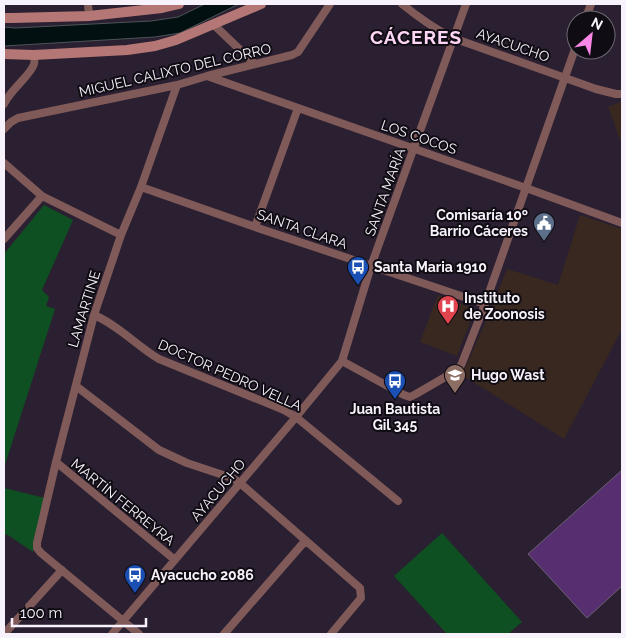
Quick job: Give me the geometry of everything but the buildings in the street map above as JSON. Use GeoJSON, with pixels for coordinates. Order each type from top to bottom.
{"type":"FeatureCollection","features":[{"type":"Feature","properties":{"kind":"main road"},"geometry":{"type":"LineString","coordinates":[[4,18],[89,16],[162,8],[179,4]]}},
{"type":"Feature","properties":{"kind":"main road"},"geometry":{"type":"LineString","coordinates":[[4,54],[34,55],[140,48],[171,42],[261,4]]}},
{"type":"Feature","properties":{"kind":"street"},"geometry":{"type":"LineString","coordinates":[[88,4],[89,16]]}},
{"type":"Feature","properties":{"kind":"street","name":"MIGUEL CALIXTO DEL CORRO"},"geometry":{"type":"LineString","coordinates":[[4,129],[18,118],[177,85],[292,55],[298,52],[330,4]]}},
{"type":"Feature","properties":{"kind":"street","name":"AYACUCHO"},"geometry":{"type":"LineString","coordinates":[[402,4],[442,33],[453,38],[596,89],[622,94]]}},
{"type":"Feature","properties":{"kind":"street","name":"SANTA MARÍA"},"geometry":{"type":"LineString","coordinates":[[342,361],[371,266],[466,4]]}},
{"type":"Feature","properties":{"kind":"street"},"geometry":{"type":"LineString","coordinates":[[213,24],[255,64]]}},
{"type":"Feature","properties":{"kind":"street"},"geometry":{"type":"LineString","coordinates":[[4,104],[7,97],[35,64],[34,55]]}},
{"type":"Feature","properties":{"kind":"street"},"geometry":{"type":"LineString","coordinates":[[342,361],[404,395],[410,396],[459,369],[485,304],[571,60]]}},
{"type":"Feature","properties":{"kind":"street","name":"LOS COCOS"},"geometry":{"type":"LineString","coordinates":[[207,76],[526,188],[622,224]]}},
{"type":"Feature","properties":{"kind":"street","name":"LAMARTINE"},"geometry":{"type":"LineString","coordinates":[[62,570],[37,548],[56,462],[94,315],[121,235],[177,85]]}},
{"type":"Feature","properties":{"kind":"street"},"geometry":{"type":"LineString","coordinates":[[255,227],[298,108]]}},
{"type":"Feature","properties":{"kind":"street"},"geometry":{"type":"LineString","coordinates":[[4,163],[42,196],[121,235]]}},
{"type":"Feature","properties":{"kind":"street","name":"SANTA CLARA"},"geometry":{"type":"LineString","coordinates":[[140,186],[255,227],[485,304]]}},
{"type":"Feature","properties":{"kind":"street"},"geometry":{"type":"LineString","coordinates":[[4,240],[42,196]]}},
{"type":"Feature","properties":{"kind":"street","name":"DOCTOR PEDRO VELLA"},"geometry":{"type":"LineString","coordinates":[[94,315],[106,320],[159,359],[284,410],[296,417],[398,501]]}},
{"type":"Feature","properties":{"kind":"street","name":"AYACUCHO"},"geometry":{"type":"LineString","coordinates":[[112,634],[342,361]]}},
{"type":"Feature","properties":{"kind":"street"},"geometry":{"type":"LineString","coordinates":[[76,386],[159,450],[187,463],[232,478],[360,588],[361,598],[331,634]]}},
{"type":"Feature","properties":{"kind":"street","name":"MARTÍN FERREYRA"},"geometry":{"type":"LineString","coordinates":[[56,462],[175,560]]}},
{"type":"Feature","properties":{"kind":"street"},"geometry":{"type":"LineString","coordinates":[[224,634],[305,541]]}},
{"type":"Feature","properties":{"kind":"street"},"geometry":{"type":"LineString","coordinates":[[4,634],[62,570],[139,634]]}},
{"type":"Feature","properties":{"kind":"shaded area"},"geometry":{"type":"Polygon","coordinates":[[[205,4],[239,4],[180,33],[155,37],[4,46],[4,27],[151,21],[178,17],[205,4]]]}},
{"type":"Feature","properties":{"kind":"shaded area"},"geometry":{"type":"Polygon","coordinates":[[[622,101],[622,145],[608,107],[622,101]]]}},
{"type":"Feature","properties":{"kind":"shaded area"},"geometry":{"type":"Polygon","coordinates":[[[580,215],[622,229],[622,329],[564,439],[462,375],[507,269],[558,285],[580,215]]]}},
{"type":"Feature","properties":{"kind":"shaded area","name":"Instituto de Zoonosis"},"geometry":{"type":"Polygon","coordinates":[[[438,295],[475,309],[457,356],[420,342],[438,295]]]}},
{"type":"Feature","properties":{"kind":"green space"},"geometry":{"type":"Polygon","coordinates":[[[44,205],[73,220],[42,290],[49,297],[46,306],[55,309],[4,468],[4,254],[44,205]]]}},
{"type":"Feature","properties":{"kind":"green space"},"geometry":{"type":"Polygon","coordinates":[[[4,488],[45,498],[33,552],[4,534],[4,488]]]}},
{"type":"Feature","properties":{"kind":"green space"},"geometry":{"type":"Polygon","coordinates":[[[442,533],[522,622],[508,634],[447,634],[394,576],[442,533]]]}},
{"type":"Feature","properties":{"kind":"place","name":"Comisaría 10º Barrio Cáceres"},"geometry":{"type":"Point","coordinates":[544,242]}},
{"type":"Feature","properties":{"kind":"place","name":"Santa Maria 1910"},"geometry":{"type":"Point","coordinates":[358,286]}},
{"type":"Feature","properties":{"kind":"place","name":"Instituto de Zoonosis"},"geometry":{"type":"Point","coordinates":[448,325]}},
{"type":"Feature","properties":{"kind":"place","name":"Hugo Wast"},"geometry":{"type":"Point","coordinates":[455,394]}},
{"type":"Feature","properties":{"kind":"place","name":"Juan Bautista Gil 345"},"geometry":{"type":"Point","coordinates":[395,400]}},
{"type":"Feature","properties":{"kind":"place","name":"Ayacucho 2086"},"geometry":{"type":"Point","coordinates":[135,594]}},
{"type":"Feature","properties":{"kind":"district","name":"CÁCERES"},"geometry":{"type":"Point","coordinates":[416,37]}}]}
